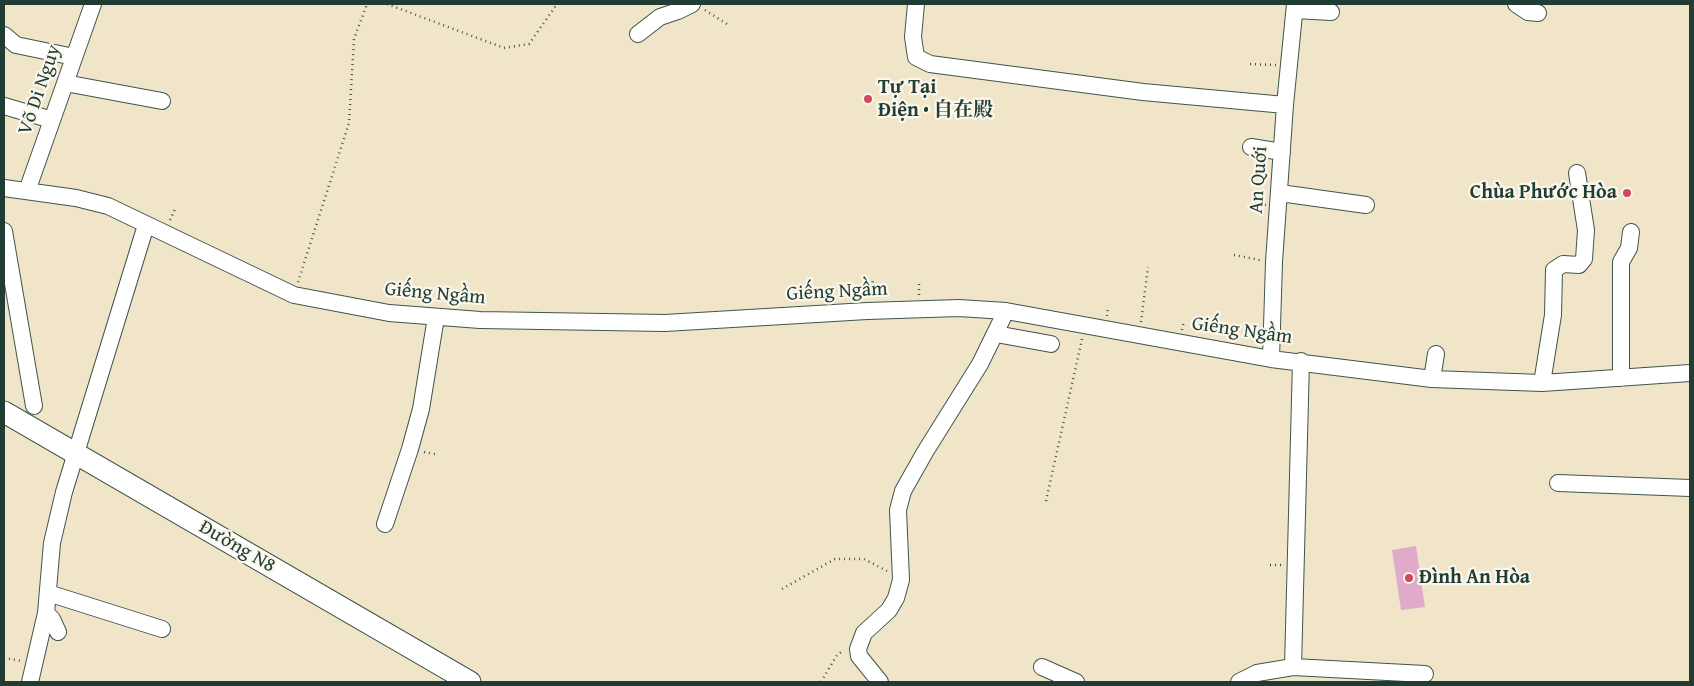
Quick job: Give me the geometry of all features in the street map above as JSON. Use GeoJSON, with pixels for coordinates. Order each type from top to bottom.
{"type":"FeatureCollection","features":[{"type":"Feature","properties":{"kind":"main road","name":"Đường N8"},"geometry":{"type":"LineString","coordinates":[[4,412],[470,682]]}},
{"type":"Feature","properties":{"kind":"street","name":"Võ Di Nguy"},"geometry":{"type":"LineString","coordinates":[[27,191],[93,4]]}},
{"type":"Feature","properties":{"kind":"street"},"geometry":{"type":"LineString","coordinates":[[916,4],[914,37],[916,57],[930,64],[1142,92],[1284,105]]}},
{"type":"Feature","properties":{"kind":"street"},"geometry":{"type":"LineString","coordinates":[[1516,4],[1528,12],[1538,13]]}},
{"type":"Feature","properties":{"kind":"street"},"geometry":{"type":"LineString","coordinates":[[638,34],[660,17],[698,6]]}},
{"type":"Feature","properties":{"kind":"street"},"geometry":{"type":"LineString","coordinates":[[1295,7],[1331,12]]}},
{"type":"Feature","properties":{"kind":"street","name":"An Quới"},"geometry":{"type":"LineString","coordinates":[[1271,359],[1274,262],[1280,193],[1284,105],[1295,7]]}},
{"type":"Feature","properties":{"kind":"street"},"geometry":{"type":"LineString","coordinates":[[4,35],[16,45],[74,57]]}},
{"type":"Feature","properties":{"kind":"street"},"geometry":{"type":"LineString","coordinates":[[66,83],[162,101]]}},
{"type":"Feature","properties":{"kind":"street"},"geometry":{"type":"LineString","coordinates":[[4,106],[52,120]]}},
{"type":"Feature","properties":{"kind":"street"},"geometry":{"type":"LineString","coordinates":[[1251,147],[1282,152]]}},
{"type":"Feature","properties":{"kind":"street"},"geometry":{"type":"LineString","coordinates":[[1542,383],[1553,316],[1554,270],[1563,264],[1579,265],[1584,259],[1586,230],[1577,173]]}},
{"type":"Feature","properties":{"kind":"street","name":"Giếng Ngầm"},"geometry":{"type":"LineString","coordinates":[[4,188],[76,198],[108,206],[294,295],[389,313],[480,320],[665,323],[867,310],[959,308],[1006,311],[1271,359],[1301,361],[1432,379],[1542,383],[1690,373]]}},
{"type":"Feature","properties":{"kind":"street"},"geometry":{"type":"LineString","coordinates":[[1280,193],[1366,204]]}},
{"type":"Feature","properties":{"kind":"street"},"geometry":{"type":"LineString","coordinates":[[30,682],[46,612],[52,544],[146,224]]}},
{"type":"Feature","properties":{"kind":"street"},"geometry":{"type":"LineString","coordinates":[[4,231],[34,406]]}},
{"type":"Feature","properties":{"kind":"street"},"geometry":{"type":"LineString","coordinates":[[1621,378],[1621,262],[1629,248],[1631,232]]}},
{"type":"Feature","properties":{"kind":"street"},"geometry":{"type":"LineString","coordinates":[[880,682],[860,656],[858,649],[864,633],[889,610],[896,598],[901,580],[898,510],[904,491],[996,334],[1006,311]]}},
{"type":"Feature","properties":{"kind":"street"},"geometry":{"type":"LineString","coordinates":[[385,524],[421,409],[436,316]]}},
{"type":"Feature","properties":{"kind":"street"},"geometry":{"type":"LineString","coordinates":[[996,334],[1051,344]]}},
{"type":"Feature","properties":{"kind":"street"},"geometry":{"type":"LineString","coordinates":[[1432,379],[1436,354]]}},
{"type":"Feature","properties":{"kind":"street"},"geometry":{"type":"LineString","coordinates":[[1293,667],[1301,361]]}},
{"type":"Feature","properties":{"kind":"street"},"geometry":{"type":"LineString","coordinates":[[1558,483],[1690,488]]}},
{"type":"Feature","properties":{"kind":"street"},"geometry":{"type":"LineString","coordinates":[[48,593],[162,629]]}},
{"type":"Feature","properties":{"kind":"street"},"geometry":{"type":"LineString","coordinates":[[46,612],[52,619],[58,632]]}},
{"type":"Feature","properties":{"kind":"street"},"geometry":{"type":"LineString","coordinates":[[1042,667],[1076,682]]}},
{"type":"Feature","properties":{"kind":"street"},"geometry":{"type":"LineString","coordinates":[[1239,682],[1257,673],[1293,667],[1408,678],[1425,674]]}},
{"type":"Feature","properties":{"kind":"path"},"geometry":{"type":"LineString","coordinates":[[294,295],[349,123],[354,40],[367,4]]}},
{"type":"Feature","properties":{"kind":"path"},"geometry":{"type":"LineString","coordinates":[[387,4],[504,48],[529,44],[557,4]]}},
{"type":"Feature","properties":{"kind":"path"},"geometry":{"type":"LineString","coordinates":[[698,6],[727,24]]}},
{"type":"Feature","properties":{"kind":"path"},"geometry":{"type":"LineString","coordinates":[[1250,64],[1289,66]]}},
{"type":"Feature","properties":{"kind":"path"},"geometry":{"type":"LineString","coordinates":[[1234,255],[1274,262]]}},
{"type":"Feature","properties":{"kind":"path"},"geometry":{"type":"LineString","coordinates":[[1140,336],[1148,267]]}},
{"type":"Feature","properties":{"kind":"path"},"geometry":{"type":"LineString","coordinates":[[867,310],[873,280]]}},
{"type":"Feature","properties":{"kind":"path"},"geometry":{"type":"LineString","coordinates":[[1046,500],[1073,384],[1084,326]]}},
{"type":"Feature","properties":{"kind":"path"},"geometry":{"type":"LineString","coordinates":[[782,590],[835,559],[864,559],[901,580]]}},
{"type":"Feature","properties":{"kind":"path"},"geometry":{"type":"LineString","coordinates":[[821,682],[842,650],[858,649]]}},
{"type":"Feature","properties":{"kind":"path"},"geometry":{"type":"LineString","coordinates":[[4,658],[34,663]]}},
{"type":"Feature","properties":{"kind":"building","name":"Đình An Hòa"},"geometry":{"type":"Polygon","coordinates":[[[1416,546],[1425,607],[1401,610],[1392,550],[1416,546]]]}},
{"type":"Feature","properties":{"kind":"place","name":"Tự Tại Điện • 自在殿"},"geometry":{"type":"Point","coordinates":[868,99]}},
{"type":"Feature","properties":{"kind":"place","name":"Chùa Phước Hòa"},"geometry":{"type":"Point","coordinates":[1627,193]}},
{"type":"Feature","properties":{"kind":"place","name":"Đình An Hòa"},"geometry":{"type":"Point","coordinates":[1409,578]}}]}
